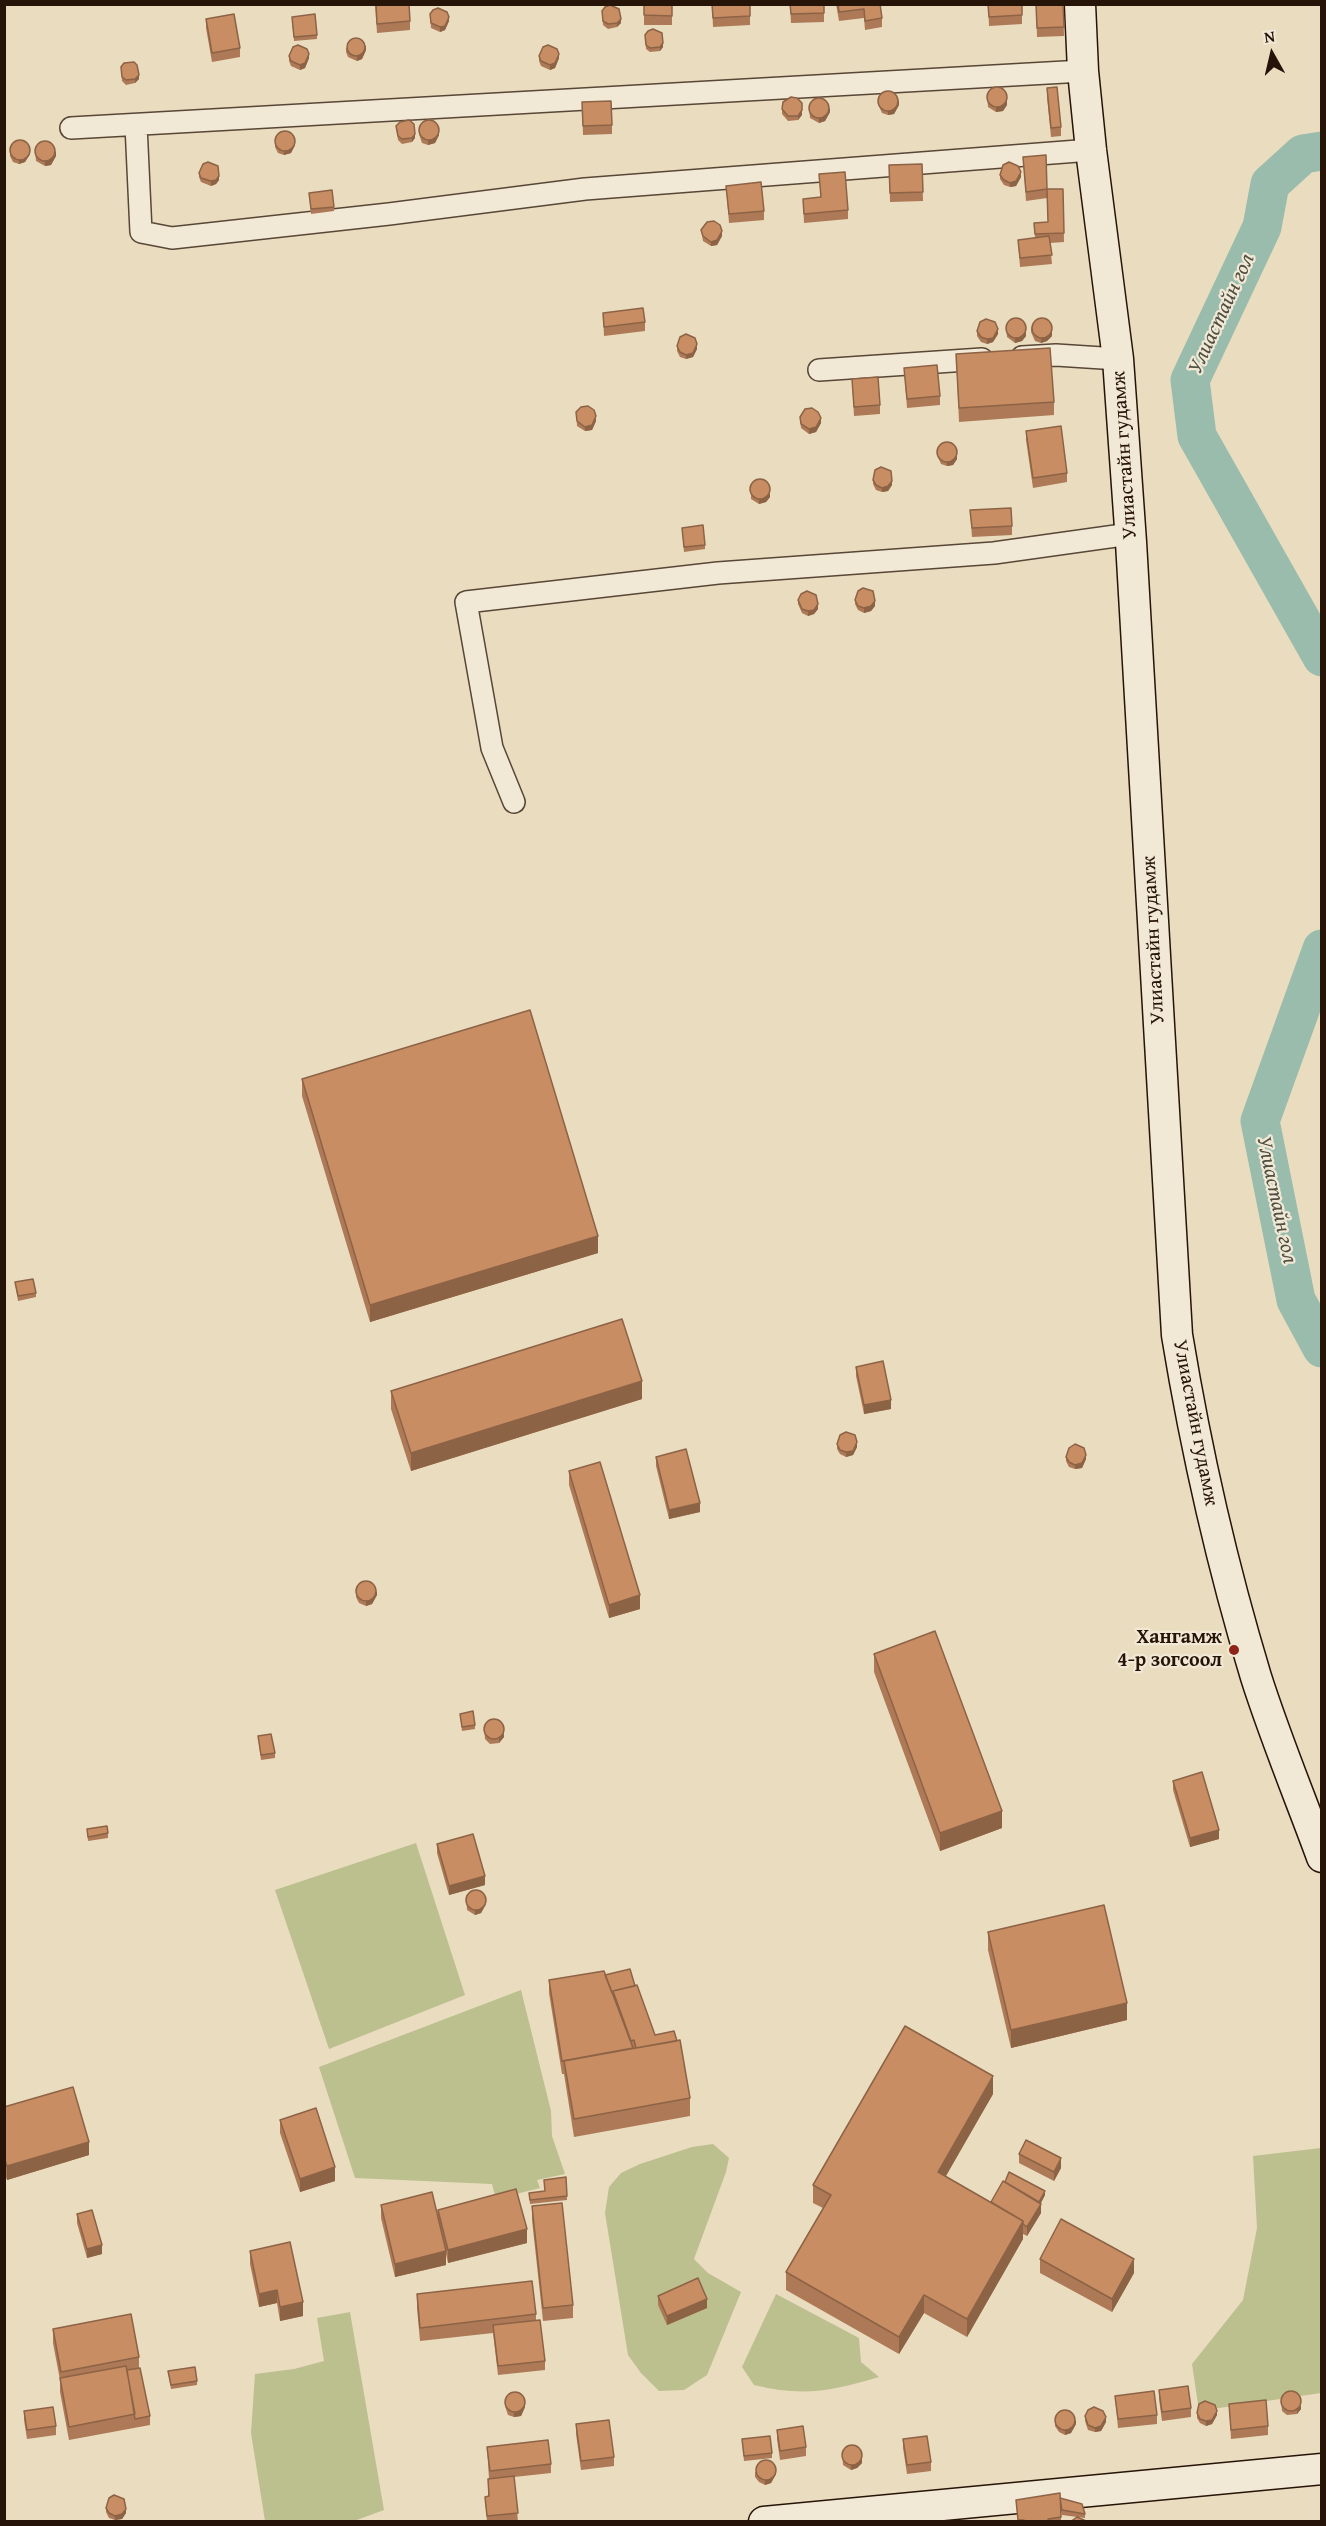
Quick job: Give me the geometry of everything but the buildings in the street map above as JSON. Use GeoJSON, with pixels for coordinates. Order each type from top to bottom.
{"type":"FeatureCollection","features":[{"type":"Feature","properties":{"kind":"main road","name":"Улиастайн гудамж"},"geometry":{"type":"LineString","coordinates":[[1080,4],[1083,71],[1091,150],[1118,359],[1177,1335],[1191,1418],[1210,1505],[1257,1677],[1322,1857]]}},
{"type":"Feature","properties":{"kind":"main road"},"geometry":{"type":"LineString","coordinates":[[764,2522],[1322,2469]]}},
{"type":"Feature","properties":{"kind":"street"},"geometry":{"type":"LineString","coordinates":[[71,128],[1083,71]]}},
{"type":"Feature","properties":{"kind":"street"},"geometry":{"type":"LineString","coordinates":[[136,124],[141,232],[172,238],[585,189],[1091,150]]}},
{"type":"Feature","properties":{"kind":"street"},"geometry":{"type":"LineString","coordinates":[[819,370],[1056,355],[1118,359]]}},
{"type":"Feature","properties":{"kind":"street"},"geometry":{"type":"LineString","coordinates":[[514,802],[492,748],[466,603],[718,573],[994,553],[1130,534]]}},
{"type":"Feature","properties":{"kind":"green space"},"geometry":{"type":"Polygon","coordinates":[[[416,1843],[465,1995],[329,2049],[275,1890],[416,1843]]]}},
{"type":"Feature","properties":{"kind":"green space"},"geometry":{"type":"Polygon","coordinates":[[[521,1990],[551,2111],[552,2136],[565,2174],[537,2180],[540,2188],[496,2199],[492,2184],[355,2178],[319,2067],[521,1990]]]}},
{"type":"Feature","properties":{"kind":"green space"},"geometry":{"type":"Polygon","coordinates":[[[713,2144],[729,2158],[694,2259],[708,2273],[741,2292],[707,2375],[684,2390],[659,2391],[641,2373],[628,2355],[605,2213],[609,2187],[621,2173],[640,2164],[692,2147],[713,2144]]]}},
{"type":"Feature","properties":{"kind":"green space"},"geometry":{"type":"Polygon","coordinates":[[[1321,2148],[1321,2393],[1199,2411],[1192,2364],[1243,2300],[1257,2228],[1253,2156],[1321,2148]]]}},
{"type":"Feature","properties":{"kind":"green space"},"geometry":{"type":"Polygon","coordinates":[[[776,2294],[859,2338],[861,2362],[879,2377],[817,2391],[788,2391],[754,2385],[742,2367],[776,2294]]]}},
{"type":"Feature","properties":{"kind":"green space"},"geometry":{"type":"Polygon","coordinates":[[[350,2312],[384,2510],[354,2521],[265,2521],[251,2433],[255,2374],[294,2369],[324,2361],[317,2318],[350,2312]]]}},
{"type":"Feature","properties":{"kind":"waterway","name":"Улиастайн гол"},"geometry":{"type":"LineString","coordinates":[[1322,151],[1303,154],[1270,184],[1262,227],[1190,380],[1197,436],[1322,657]]}},
{"type":"Feature","properties":{"kind":"waterway","name":"Улиастайн гол"},"geometry":{"type":"LineString","coordinates":[[1322,949],[1260,1121],[1296,1300],[1322,1348]]}},
{"type":"Feature","properties":{"kind":"place","name":"Хангамж 4-р зогсоол"},"geometry":{"type":"Point","coordinates":[1234,1650]}}]}
